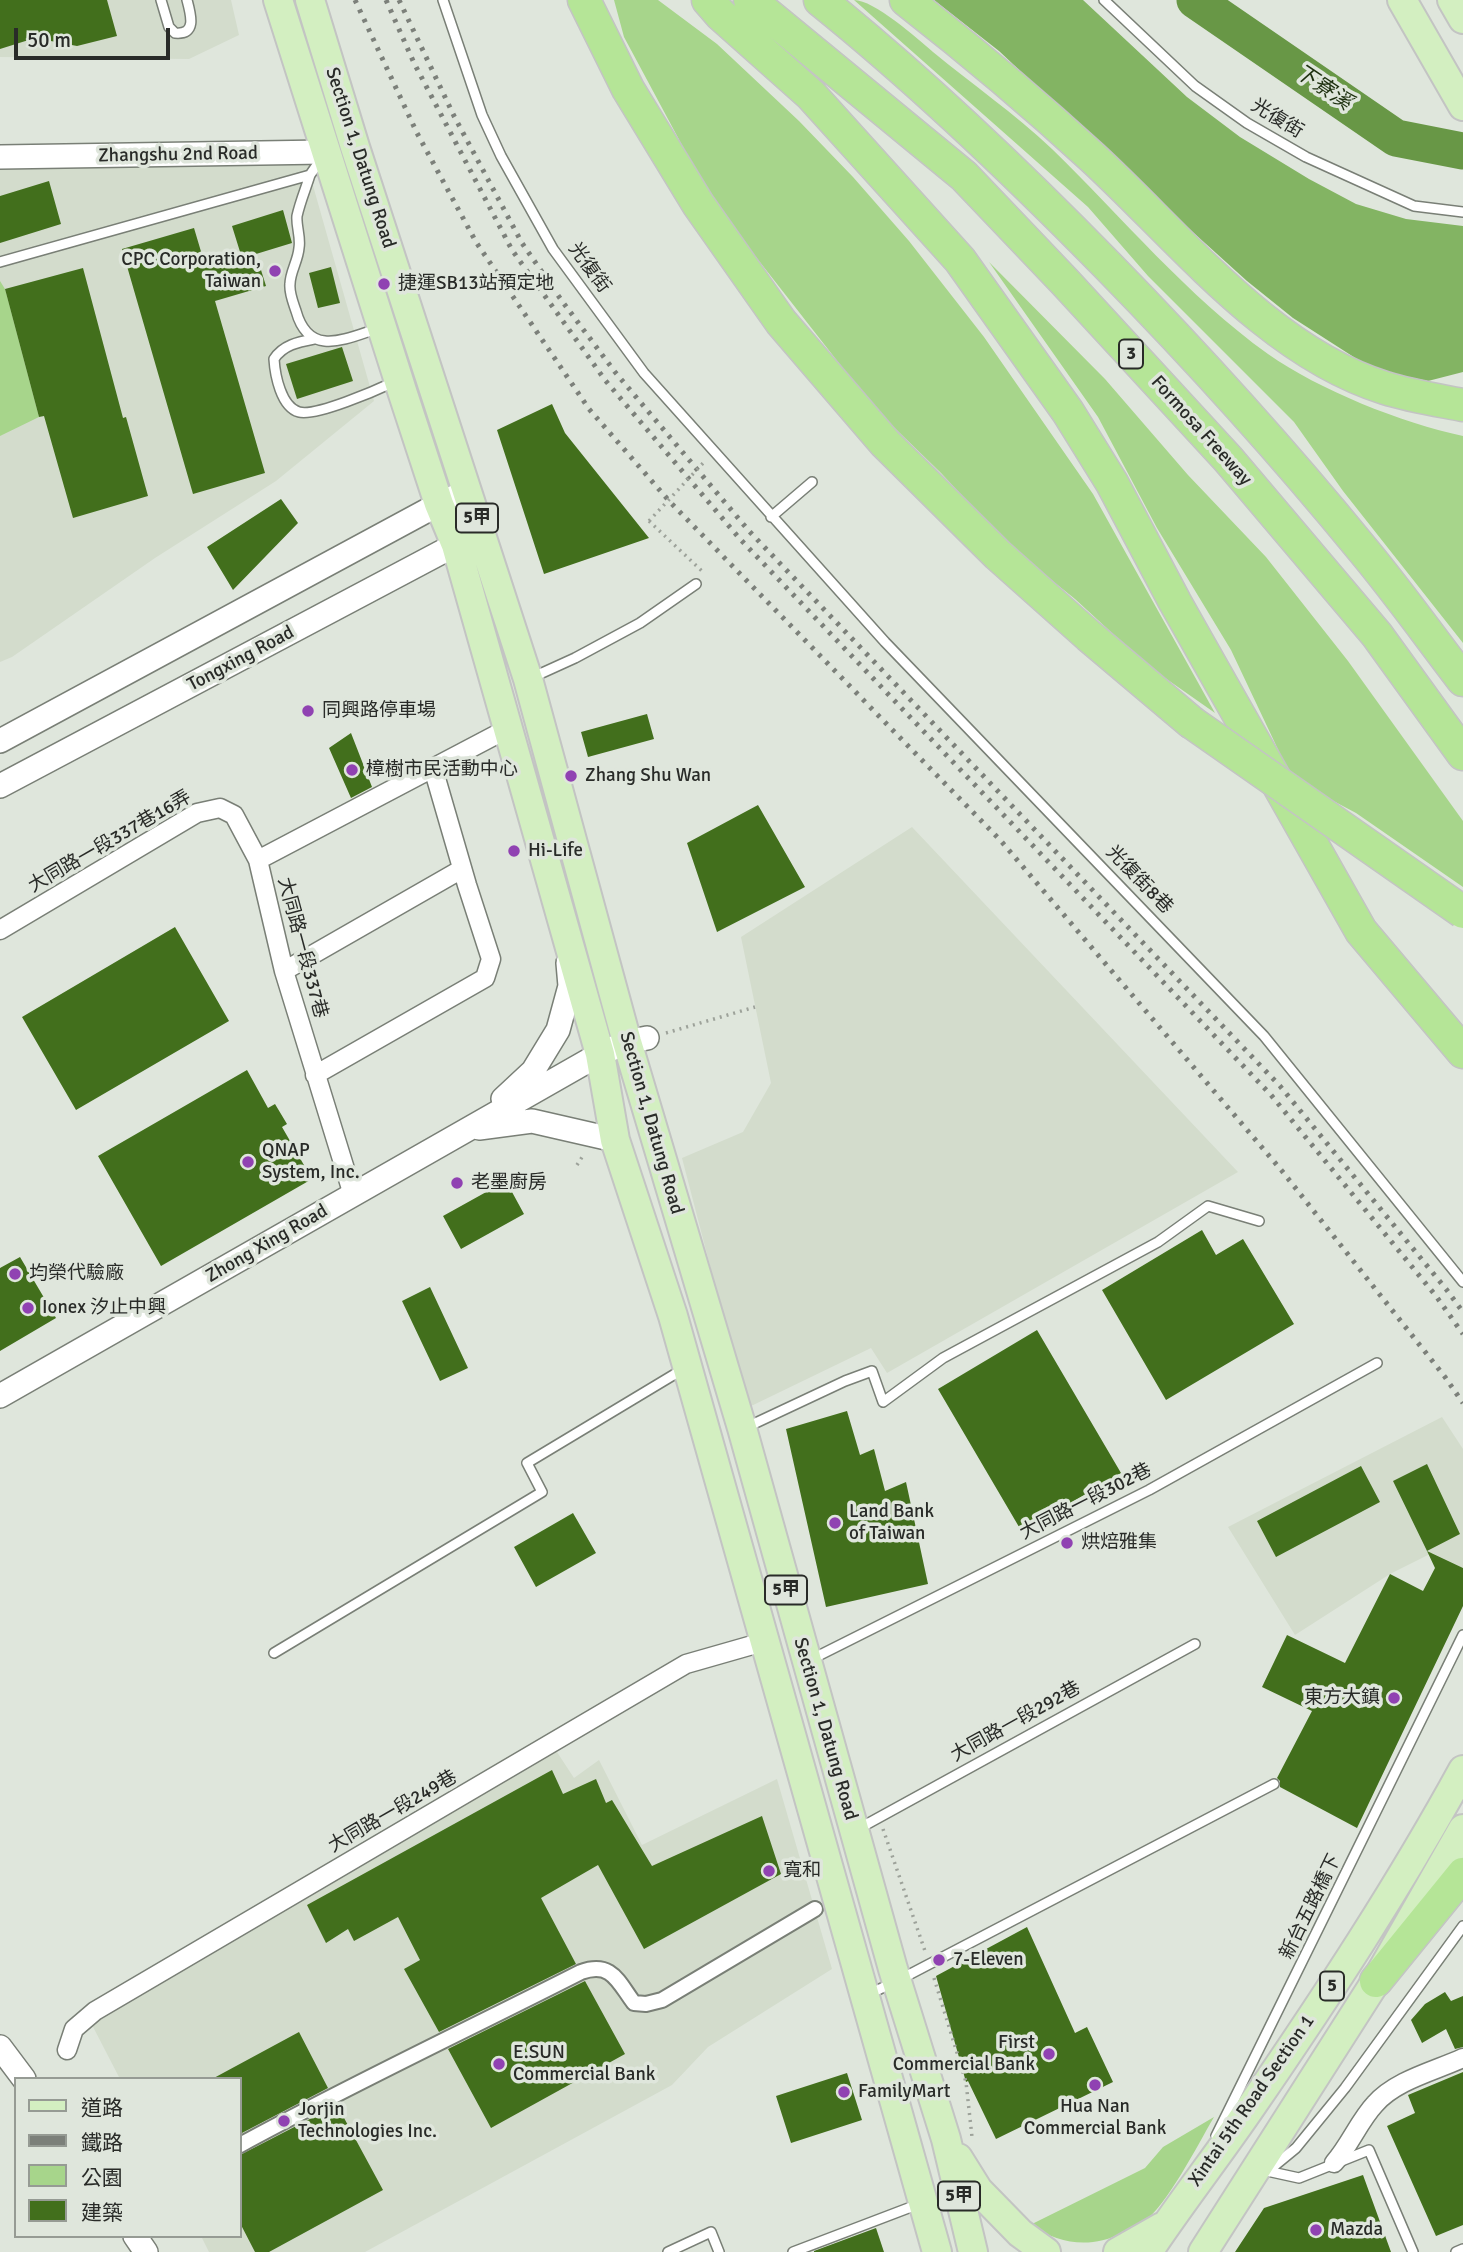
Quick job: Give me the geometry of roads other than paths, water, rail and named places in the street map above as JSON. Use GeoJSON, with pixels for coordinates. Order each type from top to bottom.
{"type":"FeatureCollection","features":[{"type":"Feature","properties":{"kind":"highway"},"geometry":{"type":"LineString","coordinates":[[583,0],[628,89],[698,204],[781,322],[885,443],[998,555],[1191,722],[1463,912]]}},
{"type":"Feature","properties":{"kind":"highway","name":"Formosa Freeway"},"geometry":{"type":"LineString","coordinates":[[750,0],[964,176],[1037,253],[1228,459],[1377,635],[1463,754]]}},
{"type":"Feature","properties":{"kind":"highway","name":"3"},"geometry":{"type":"LineString","coordinates":[[820,0],[872,41],[1026,182],[1171,330],[1276,446],[1365,552],[1463,680]]}},
{"type":"Feature","properties":{"kind":"highway"},"geometry":{"type":"LineString","coordinates":[[906,0],[985,61],[1093,158],[1201,263],[1273,328],[1320,359],[1355,376],[1385,388],[1463,405]]}},
{"type":"Feature","properties":{"kind":"highway"},"geometry":{"type":"LineString","coordinates":[[715,8],[811,95],[960,260],[1068,412],[1112,482],[1175,602],[1361,931],[1461,1049]]}},
{"type":"Feature","properties":{"kind":"highway"},"geometry":{"type":"LineString","coordinates":[[1429,398],[1463,387]]}},
{"type":"Feature","properties":{"kind":"highway"},"geometry":{"type":"LineString","coordinates":[[1376,1981],[1463,1874]]}},
{"type":"Feature","properties":{"kind":"main road","name":"Section 1, Datung Road"},"geometry":{"type":"LineString","coordinates":[[278,0],[317,163],[382,327],[439,504],[456,545],[511,720],[566,935],[600,1054],[615,1140],[673,1316],[937,2252]]}},
{"type":"Feature","properties":{"kind":"main road","name":"Section 1, Datung Road"},"geometry":{"type":"LineString","coordinates":[[310,0],[355,148],[481,531],[525,685],[637,1040],[705,1306],[742,1428],[879,1920],[946,2139],[973,2252]]}},
{"type":"Feature","properties":{"kind":"main road"},"geometry":{"type":"LineString","coordinates":[[1409,12],[1463,106]]}},
{"type":"Feature","properties":{"kind":"main road"},"geometry":{"type":"LineString","coordinates":[[673,1316],[705,1306]]}},
{"type":"Feature","properties":{"kind":"main road","name":"Xintai 5th Road Section 1"},"geometry":{"type":"LineString","coordinates":[[1148,2252],[1187,2193],[1252,2106],[1338,1976],[1440,1813],[1463,1770]]}},
{"type":"Feature","properties":{"kind":"main road","name":"Xintai 5th Road Section 1"},"geometry":{"type":"LineString","coordinates":[[1203,2252],[1376,1981],[1463,1829]]}},
{"type":"Feature","properties":{"kind":"main road"},"geometry":{"type":"LineString","coordinates":[[946,2139],[978,2190],[1020,2233],[1046,2252]]}},
{"type":"Feature","properties":{"kind":"main road"},"geometry":{"type":"LineString","coordinates":[[1118,2252],[1167,2223]]}},
{"type":"Feature","properties":{"kind":"street","name":"Zhangshu 2nd Road"},"geometry":{"type":"LineString","coordinates":[[0,157],[317,163],[355,148]]}},
{"type":"Feature","properties":{"kind":"street"},"geometry":{"type":"LineString","coordinates":[[0,741],[439,504],[468,491]]}},
{"type":"Feature","properties":{"kind":"street","name":"Tongxing Road"},"geometry":{"type":"LineString","coordinates":[[0,786],[481,531]]}},
{"type":"Feature","properties":{"kind":"street","name":"大同路一段337巷"},"geometry":{"type":"LineString","coordinates":[[353,1195],[284,971],[258,860],[433,768],[511,720]]}},
{"type":"Feature","properties":{"kind":"street"},"geometry":{"type":"LineString","coordinates":[[315,1075],[485,978],[491,959],[433,768]]}},
{"type":"Feature","properties":{"kind":"street","name":"大同路一段337巷16弄"},"geometry":{"type":"LineString","coordinates":[[0,930],[197,813],[220,808],[234,815],[258,860]]}},
{"type":"Feature","properties":{"kind":"street"},"geometry":{"type":"LineString","coordinates":[[284,971],[462,869]]}},
{"type":"Feature","properties":{"kind":"street"},"geometry":{"type":"LineString","coordinates":[[469,1129],[533,1071],[558,1030],[570,986],[566,935]]}},
{"type":"Feature","properties":{"kind":"street","name":"Zhong Xing Road"},"geometry":{"type":"LineString","coordinates":[[0,1396],[600,1054],[637,1040]]}},
{"type":"Feature","properties":{"kind":"street"},"geometry":{"type":"LineString","coordinates":[[469,1129],[532,1121],[615,1140]]}},
{"type":"Feature","properties":{"kind":"street","name":"大同路一段249巷"},"geometry":{"type":"LineString","coordinates":[[67,2050],[74,2029],[95,2011],[686,1664],[763,1642]]}},
{"type":"Feature","properties":{"kind":"street"},"geometry":{"type":"LineString","coordinates":[[242,2144],[332,2095],[581,1972],[592,1968],[613,1975],[634,2003],[646,2004],[662,2000],[814,1909]]}},
{"type":"Feature","properties":{"kind":"street"},"geometry":{"type":"LineString","coordinates":[[849,1940],[879,1920]]}},
{"type":"Feature","properties":{"kind":"street"},"geometry":{"type":"LineString","coordinates":[[0,2047],[22,2077]]}},
{"type":"Feature","properties":{"kind":"street"},"geometry":{"type":"LineString","coordinates":[[1334,2164],[1353,2139],[1366,2115],[1390,2090],[1463,2058]]}},
{"type":"Feature","properties":{"kind":"lane"},"geometry":{"type":"LineString","coordinates":[[161,0],[169,27],[175,33],[184,34],[192,24],[187,0]]}},
{"type":"Feature","properties":{"kind":"lane","name":"光復街"},"geometry":{"type":"LineString","coordinates":[[443,0],[482,115],[501,156],[553,249],[644,373],[771,517]]}},
{"type":"Feature","properties":{"kind":"lane","name":"光復街"},"geometry":{"type":"LineString","coordinates":[[1104,0],[1195,86],[1247,123],[1306,157],[1414,206],[1463,212]]}},
{"type":"Feature","properties":{"kind":"lane"},"geometry":{"type":"LineString","coordinates":[[0,262],[317,163]]}},
{"type":"Feature","properties":{"kind":"lane"},"geometry":{"type":"LineString","coordinates":[[317,163],[297,219],[299,251],[289,288],[299,324],[304,332],[314,339],[327,342],[382,327]]}},
{"type":"Feature","properties":{"kind":"lane"},"geometry":{"type":"LineString","coordinates":[[314,339],[286,347],[279,351],[274,359],[285,401],[300,413],[316,411],[399,380]]}},
{"type":"Feature","properties":{"kind":"lane"},"geometry":{"type":"LineString","coordinates":[[771,517],[812,482]]}},
{"type":"Feature","properties":{"kind":"lane","name":"光復街8巷"},"geometry":{"type":"LineString","coordinates":[[771,517],[885,642],[1264,1036],[1463,1282]]}},
{"type":"Feature","properties":{"kind":"lane"},"geometry":{"type":"LineString","coordinates":[[525,685],[640,623],[696,584]]}},
{"type":"Feature","properties":{"kind":"lane"},"geometry":{"type":"LineString","coordinates":[[742,1428],[872,1371],[883,1402],[943,1358],[1158,1242],[1208,1206],[1259,1222]]}},
{"type":"Feature","properties":{"kind":"lane","name":"大同路一段302巷"},"geometry":{"type":"LineString","coordinates":[[806,1663],[1149,1490],[1377,1363]]}},
{"type":"Feature","properties":{"kind":"lane"},"geometry":{"type":"LineString","coordinates":[[274,1653],[542,1492],[527,1463],[687,1368]]}},
{"type":"Feature","properties":{"kind":"lane","name":"新台五路橋下"},"geometry":{"type":"LineString","coordinates":[[1187,2193],[1463,1635]]}},
{"type":"Feature","properties":{"kind":"lane","name":"大同路一段292巷"},"geometry":{"type":"LineString","coordinates":[[854,1831],[1195,1644]]}},
{"type":"Feature","properties":{"kind":"lane"},"geometry":{"type":"LineString","coordinates":[[864,1996],[1274,1784]]}},
{"type":"Feature","properties":{"kind":"lane"},"geometry":{"type":"LineString","coordinates":[[1245,2189],[1296,2148],[1345,2088],[1463,1926]]}},
{"type":"Feature","properties":{"kind":"lane"},"geometry":{"type":"LineString","coordinates":[[1268,2171],[1299,2178],[1369,2150],[1413,2252]]}},
{"type":"Feature","properties":{"kind":"lane"},"geometry":{"type":"LineString","coordinates":[[793,2252],[923,2203]]}},
{"type":"Feature","properties":{"kind":"lane"},"geometry":{"type":"LineString","coordinates":[[668,2252],[711,2232],[719,2252]]}},
{"type":"Feature","properties":{"kind":"lane"},"geometry":{"type":"LineString","coordinates":[[1456,2252],[1463,2249]]}},
{"type":"Feature","properties":{"kind":"waterway","name":"下寮溪"},"geometry":{"type":"LineString","coordinates":[[1195,0],[1396,138],[1463,151]]}},
{"type":"Feature","properties":{"kind":"railway"},"geometry":{"type":"LineString","coordinates":[[355,0],[417,133],[476,242],[589,409],[670,502],[1001,841],[1282,1171],[1463,1403]]}},
{"type":"Feature","properties":{"kind":"railway"},"geometry":{"type":"LineString","coordinates":[[386,0],[414,63],[512,250],[605,380],[740,539],[1271,1095],[1436,1296],[1463,1334]]}},
{"type":"Feature","properties":{"kind":"railway"},"geometry":{"type":"LineString","coordinates":[[399,0],[454,116],[522,243],[615,372],[749,531],[1280,1086],[1463,1312]]}},
{"type":"Feature","properties":{"kind":"place","name":"CPC Corporation, Taiwan"},"geometry":{"type":"Point","coordinates":[275,271]}},
{"type":"Feature","properties":{"kind":"place","name":"捷運SB13站預定地"},"geometry":{"type":"Point","coordinates":[384,284]}},
{"type":"Feature","properties":{"kind":"place","name":"同興路停車場"},"geometry":{"type":"Point","coordinates":[308,711]}},
{"type":"Feature","properties":{"kind":"place","name":"樟樹市民活動中心"},"geometry":{"type":"Point","coordinates":[352,770]}},
{"type":"Feature","properties":{"kind":"place","name":"Zhang Shu Wan"},"geometry":{"type":"Point","coordinates":[571,776]}},
{"type":"Feature","properties":{"kind":"place","name":"Hi-Life"},"geometry":{"type":"Point","coordinates":[514,851]}},
{"type":"Feature","properties":{"kind":"place","name":"QNAP System, Inc."},"geometry":{"type":"Point","coordinates":[248,1162]}},
{"type":"Feature","properties":{"kind":"place","name":"老墨廚房"},"geometry":{"type":"Point","coordinates":[457,1183]}},
{"type":"Feature","properties":{"kind":"place","name":"均榮代驗廠"},"geometry":{"type":"Point","coordinates":[15,1274]}},
{"type":"Feature","properties":{"kind":"place","name":"Ionex 汐止中興"},"geometry":{"type":"Point","coordinates":[28,1308]}},
{"type":"Feature","properties":{"kind":"place","name":"Land Bank of Taiwan"},"geometry":{"type":"Point","coordinates":[835,1523]}},
{"type":"Feature","properties":{"kind":"place","name":"烘焙雅集"},"geometry":{"type":"Point","coordinates":[1067,1543]}},
{"type":"Feature","properties":{"kind":"place","name":"東方大鎮"},"geometry":{"type":"Point","coordinates":[1394,1698]}},
{"type":"Feature","properties":{"kind":"place","name":"寬和"},"geometry":{"type":"Point","coordinates":[769,1871]}},
{"type":"Feature","properties":{"kind":"place","name":"7-Eleven"},"geometry":{"type":"Point","coordinates":[939,1960]}},
{"type":"Feature","properties":{"kind":"place","name":"First Commercial Bank"},"geometry":{"type":"Point","coordinates":[1049,2054]}},
{"type":"Feature","properties":{"kind":"place","name":"E.SUN Commercial Bank"},"geometry":{"type":"Point","coordinates":[499,2064]}},
{"type":"Feature","properties":{"kind":"place","name":"Hua Nan Commercial Bank"},"geometry":{"type":"Point","coordinates":[1095,2085]}},
{"type":"Feature","properties":{"kind":"place","name":"FamilyMart"},"geometry":{"type":"Point","coordinates":[844,2092]}},
{"type":"Feature","properties":{"kind":"place","name":"Jorjin Technologies Inc."},"geometry":{"type":"Point","coordinates":[284,2121]}},
{"type":"Feature","properties":{"kind":"place","name":"Mazda"},"geometry":{"type":"Point","coordinates":[1316,2230]}}]}
